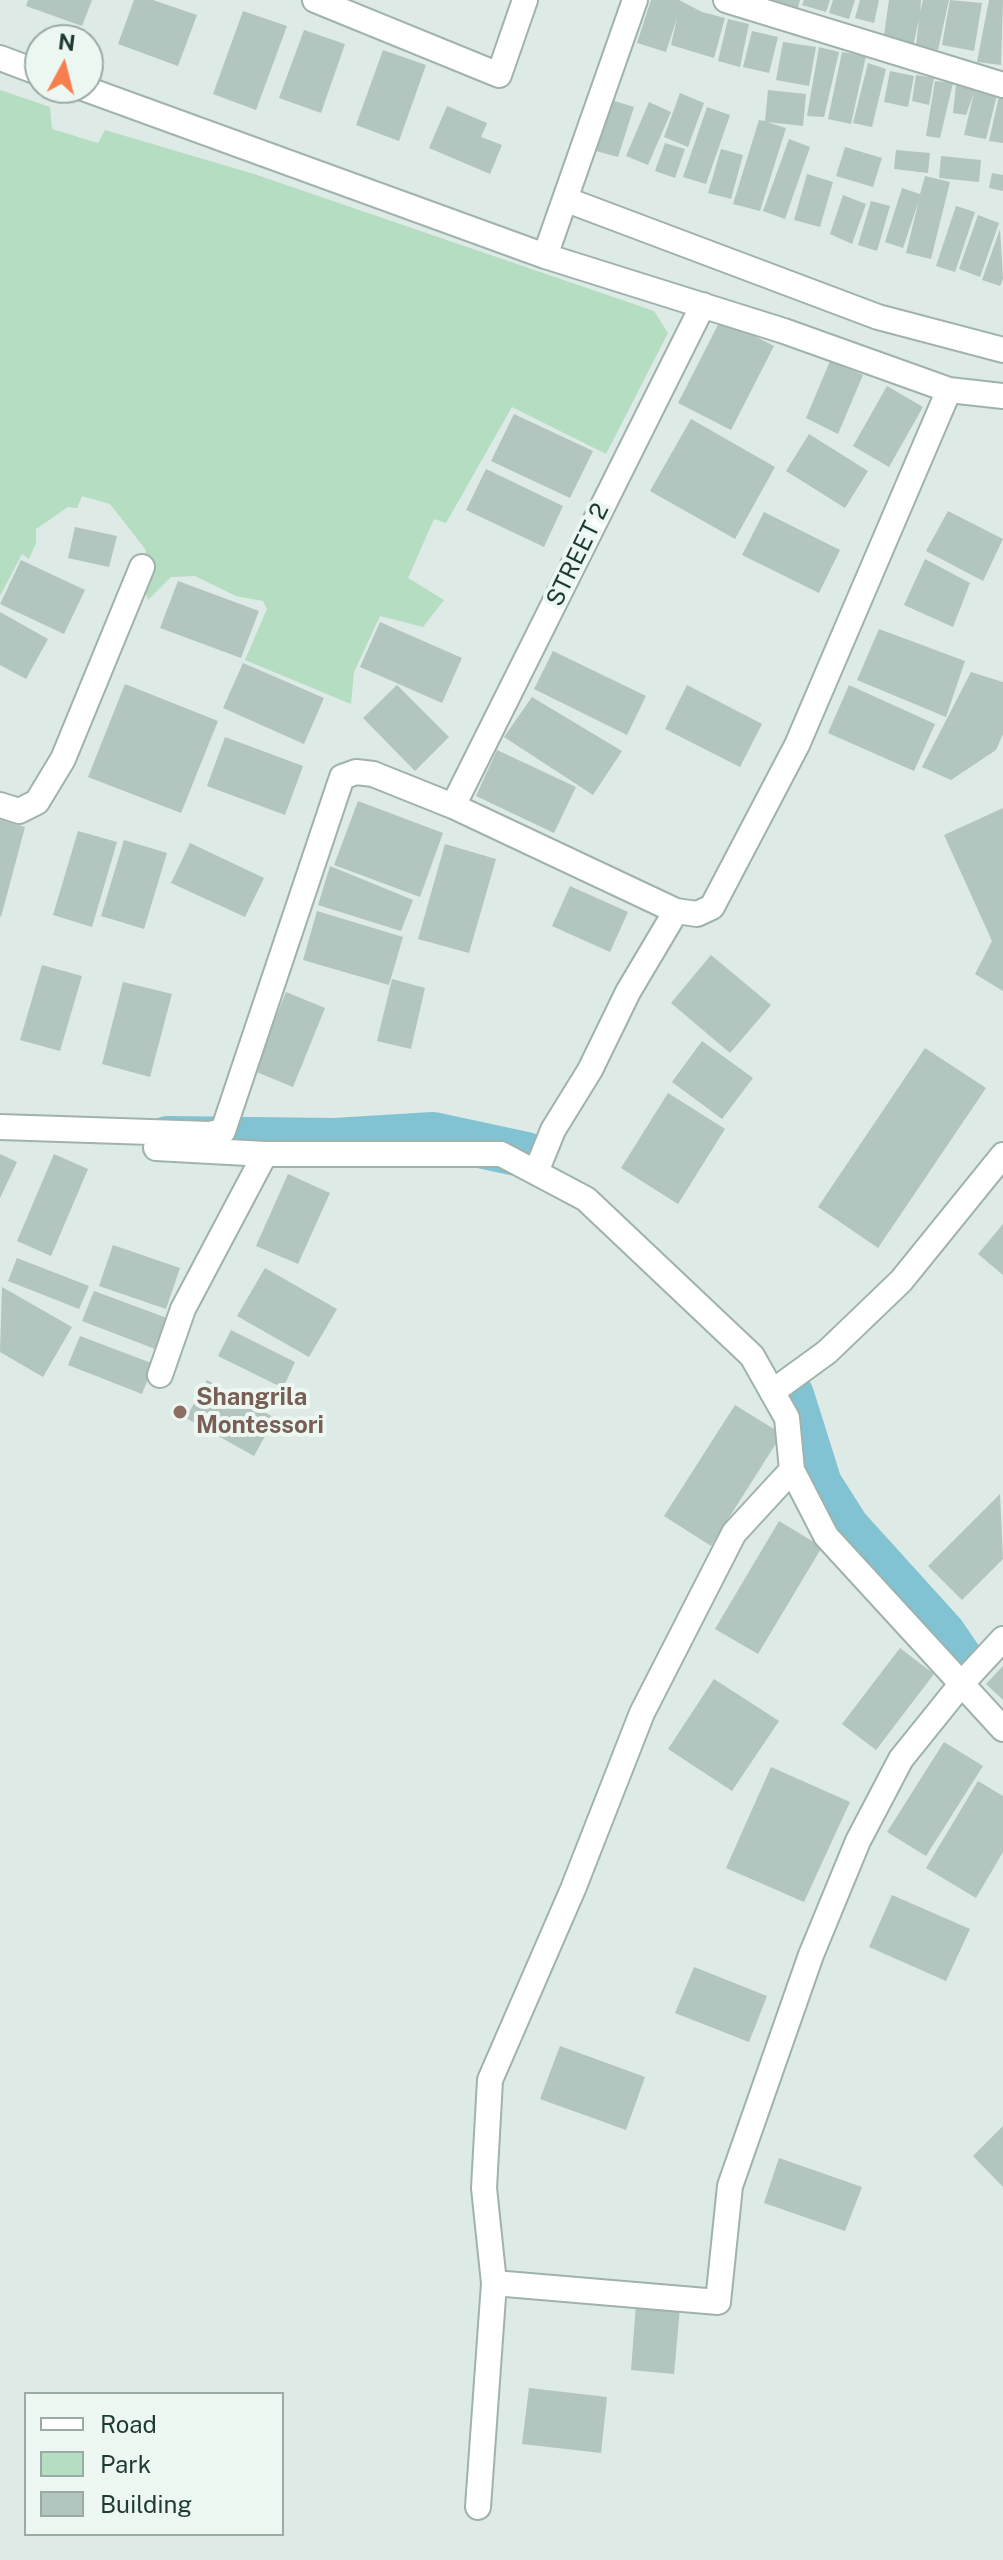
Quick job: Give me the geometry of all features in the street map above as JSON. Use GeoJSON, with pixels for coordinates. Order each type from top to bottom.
{"type":"FeatureCollection","features":[{"type":"Feature","properties":{"kind":"street"},"geometry":{"type":"LineString","coordinates":[[315,0],[499,75],[525,0]]}},
{"type":"Feature","properties":{"kind":"street"},"geometry":{"type":"LineString","coordinates":[[545,256],[635,0]]}},
{"type":"Feature","properties":{"kind":"street"},"geometry":{"type":"LineString","coordinates":[[726,0],[1003,85]]}},
{"type":"Feature","properties":{"kind":"street"},"geometry":{"type":"LineString","coordinates":[[0,58],[24,67]]}},
{"type":"Feature","properties":{"kind":"street"},"geometry":{"type":"LineString","coordinates":[[104,96],[545,256],[703,305],[949,390],[1003,396]]}},
{"type":"Feature","properties":{"kind":"street"},"geometry":{"type":"LineString","coordinates":[[567,200],[878,317],[1003,350]]}},
{"type":"Feature","properties":{"kind":"street","name":"STREET 2"},"geometry":{"type":"LineString","coordinates":[[453,806],[703,305]]}},
{"type":"Feature","properties":{"kind":"street"},"geometry":{"type":"LineString","coordinates":[[0,1127],[210,1134],[223,1131],[342,777],[356,772],[373,774],[453,806],[676,911],[697,914],[712,907],[797,745],[949,390]]}},
{"type":"Feature","properties":{"kind":"street"},"geometry":{"type":"LineString","coordinates":[[0,805],[19,811],[37,802],[63,759],[142,567]]}},
{"type":"Feature","properties":{"kind":"street"},"geometry":{"type":"LineString","coordinates":[[536,1172],[553,1130],[590,1070],[628,992],[676,911]]}},
{"type":"Feature","properties":{"kind":"street"},"geometry":{"type":"LineString","coordinates":[[0,1138],[265,1154],[501,1154],[586,1199],[752,1356],[787,1418],[792,1470],[826,1536],[1003,1729]]}},
{"type":"Feature","properties":{"kind":"street"},"geometry":{"type":"LineString","coordinates":[[160,1375],[183,1309],[265,1154]]}},
{"type":"Feature","properties":{"kind":"street"},"geometry":{"type":"LineString","coordinates":[[772,1392],[827,1352],[901,1281],[1003,1155]]}},
{"type":"Feature","properties":{"kind":"street"},"geometry":{"type":"LineString","coordinates":[[478,2507],[494,2283],[484,2188],[490,2080],[573,1889],[642,1713],[734,1533],[792,1470]]}},
{"type":"Feature","properties":{"kind":"street"},"geometry":{"type":"LineString","coordinates":[[494,2283],[718,2302],[730,2186],[811,1955],[858,1841],[901,1759],[963,1682],[1003,1639]]}},
{"type":"Feature","properties":{"kind":"green space"},"geometry":{"type":"Polygon","coordinates":[[[0,90],[24,98],[24,104],[50,107],[52,129],[98,143],[105,130],[254,174],[654,311],[668,333],[606,454],[512,407],[446,523],[434,519],[408,578],[444,600],[423,627],[380,616],[354,672],[351,704],[245,660],[267,609],[263,601],[236,596],[195,576],[171,577],[148,600],[142,582],[146,550],[110,504],[82,496],[77,508],[68,507],[36,529],[36,543],[29,559],[22,554],[0,596],[0,90]]]}},
{"type":"Feature","properties":{"kind":"building"},"geometry":{"type":"Polygon","coordinates":[[[28,0],[92,0],[83,24],[26,6],[28,0]]]}},
{"type":"Feature","properties":{"kind":"building"},"geometry":{"type":"Polygon","coordinates":[[[134,0],[153,0],[197,15],[178,66],[118,44],[134,0]]]}},
{"type":"Feature","properties":{"kind":"building"},"geometry":{"type":"Polygon","coordinates":[[[651,0],[679,0],[702,12],[725,18],[714,58],[671,45],[677,18],[666,52],[637,43],[651,0]]]}},
{"type":"Feature","properties":{"kind":"building"},"geometry":{"type":"Polygon","coordinates":[[[772,0],[800,0],[798,8],[772,0]]]}},
{"type":"Feature","properties":{"kind":"building"},"geometry":{"type":"Polygon","coordinates":[[[804,0],[830,0],[826,12],[802,5],[804,0]]]}},
{"type":"Feature","properties":{"kind":"building"},"geometry":{"type":"Polygon","coordinates":[[[833,0],[855,0],[849,19],[829,13],[833,0]]]}},
{"type":"Feature","properties":{"kind":"building"},"geometry":{"type":"Polygon","coordinates":[[[860,0],[879,0],[874,23],[855,18],[860,0]]]}},
{"type":"Feature","properties":{"kind":"building"},"geometry":{"type":"Polygon","coordinates":[[[889,0],[921,0],[920,12],[923,0],[949,0],[938,50],[916,46],[919,19],[913,46],[883,42],[889,0]]]}},
{"type":"Feature","properties":{"kind":"building"},"geometry":{"type":"Polygon","coordinates":[[[950,0],[982,3],[974,51],[942,45],[950,0]]]}},
{"type":"Feature","properties":{"kind":"building"},"geometry":{"type":"Polygon","coordinates":[[[989,0],[1003,0],[1001,65],[977,62],[989,0]]]}},
{"type":"Feature","properties":{"kind":"building"},"geometry":{"type":"Polygon","coordinates":[[[243,11],[287,26],[256,110],[213,94],[243,11]]]}},
{"type":"Feature","properties":{"kind":"building"},"geometry":{"type":"Polygon","coordinates":[[[728,19],[749,24],[740,67],[718,61],[728,19]]]}},
{"type":"Feature","properties":{"kind":"building"},"geometry":{"type":"Polygon","coordinates":[[[304,30],[345,44],[321,113],[279,98],[304,30]]]}},
{"type":"Feature","properties":{"kind":"building"},"geometry":{"type":"Polygon","coordinates":[[[752,31],[778,37],[769,73],[743,67],[752,31]]]}},
{"type":"Feature","properties":{"kind":"building"},"geometry":{"type":"Polygon","coordinates":[[[783,42],[816,47],[809,86],[776,80],[783,42]]]}},
{"type":"Feature","properties":{"kind":"building"},"geometry":{"type":"Polygon","coordinates":[[[819,47],[839,52],[824,117],[807,116],[819,47]]]}},
{"type":"Feature","properties":{"kind":"building"},"geometry":{"type":"Polygon","coordinates":[[[383,50],[426,65],[399,141],[356,125],[383,50]]]}},
{"type":"Feature","properties":{"kind":"building"},"geometry":{"type":"Polygon","coordinates":[[[842,52],[866,56],[851,124],[828,119],[842,52]]]}},
{"type":"Feature","properties":{"kind":"building"},"geometry":{"type":"Polygon","coordinates":[[[868,63],[886,69],[872,127],[853,123],[868,63]]]}},
{"type":"Feature","properties":{"kind":"building"},"geometry":{"type":"Polygon","coordinates":[[[890,71],[914,76],[908,107],[884,102],[890,71]]]}},
{"type":"Feature","properties":{"kind":"building"},"geometry":{"type":"Polygon","coordinates":[[[916,75],[934,78],[929,105],[912,101],[916,75]]]}},
{"type":"Feature","properties":{"kind":"building"},"geometry":{"type":"Polygon","coordinates":[[[935,81],[953,83],[940,138],[926,136],[935,81]]]}},
{"type":"Feature","properties":{"kind":"building"},"geometry":{"type":"Polygon","coordinates":[[[956,85],[975,87],[974,90],[997,95],[986,139],[964,135],[974,93],[966,115],[953,113],[956,85]]]}},
{"type":"Feature","properties":{"kind":"building"},"geometry":{"type":"Polygon","coordinates":[[[768,90],[806,94],[803,126],[767,122],[786,128],[760,211],[733,204],[759,120],[765,121],[768,90]]]}},
{"type":"Feature","properties":{"kind":"building"},"geometry":{"type":"Polygon","coordinates":[[[680,93],[704,103],[688,147],[664,137],[680,93]]]}},
{"type":"Feature","properties":{"kind":"building"},"geometry":{"type":"Polygon","coordinates":[[[999,96],[1003,97],[1003,143],[989,141],[999,96]]]}},
{"type":"Feature","properties":{"kind":"building"},"geometry":{"type":"Polygon","coordinates":[[[611,100],[634,107],[618,157],[596,151],[611,100]]]}},
{"type":"Feature","properties":{"kind":"building"},"geometry":{"type":"Polygon","coordinates":[[[649,102],[671,112],[648,165],[626,156],[649,102]]]}},
{"type":"Feature","properties":{"kind":"building"},"geometry":{"type":"Polygon","coordinates":[[[447,106],[487,123],[481,137],[502,145],[490,174],[429,148],[447,106]]]}},
{"type":"Feature","properties":{"kind":"building"},"geometry":{"type":"Polygon","coordinates":[[[707,107],[730,115],[706,184],[683,177],[707,107]]]}},
{"type":"Feature","properties":{"kind":"building"},"geometry":{"type":"Polygon","coordinates":[[[789,139],[810,147],[785,219],[763,211],[789,139]]]}},
{"type":"Feature","properties":{"kind":"building"},"geometry":{"type":"Polygon","coordinates":[[[665,143],[685,149],[675,178],[655,171],[665,143]]]}},
{"type":"Feature","properties":{"kind":"building"},"geometry":{"type":"Polygon","coordinates":[[[845,147],[882,158],[873,187],[836,176],[845,147]]]}},
{"type":"Feature","properties":{"kind":"building"},"geometry":{"type":"Polygon","coordinates":[[[721,149],[743,155],[731,199],[708,193],[721,149]]]}},
{"type":"Feature","properties":{"kind":"building"},"geometry":{"type":"Polygon","coordinates":[[[896,150],[930,153],[928,173],[894,169],[896,150]]]}},
{"type":"Feature","properties":{"kind":"building"},"geometry":{"type":"Polygon","coordinates":[[[941,156],[981,160],[979,182],[939,178],[941,156]]]}},
{"type":"Feature","properties":{"kind":"building"},"geometry":{"type":"Polygon","coordinates":[[[992,173],[1003,175],[1003,191],[989,188],[992,173]]]}},
{"type":"Feature","properties":{"kind":"building"},"geometry":{"type":"Polygon","coordinates":[[[807,174],[833,182],[820,227],[794,220],[807,174]]]}},
{"type":"Feature","properties":{"kind":"building"},"geometry":{"type":"Polygon","coordinates":[[[925,176],[950,182],[931,259],[906,253],[919,200],[903,248],[885,242],[902,188],[920,194],[925,176]]]}},
{"type":"Feature","properties":{"kind":"building"},"geometry":{"type":"Polygon","coordinates":[[[843,195],[866,204],[852,244],[830,234],[843,195]]]}},
{"type":"Feature","properties":{"kind":"building"},"geometry":{"type":"Polygon","coordinates":[[[871,201],[890,206],[877,251],[858,245],[871,201]]]}},
{"type":"Feature","properties":{"kind":"building"},"geometry":{"type":"Polygon","coordinates":[[[956,206],[975,212],[955,272],[936,266],[956,206]]]}},
{"type":"Feature","properties":{"kind":"building"},"geometry":{"type":"Polygon","coordinates":[[[978,215],[999,223],[980,277],[959,269],[978,215]]]}},
{"type":"Feature","properties":{"kind":"building"},"geometry":{"type":"Polygon","coordinates":[[[1000,229],[1003,279],[1000,286],[982,280],[1000,229]]]}},
{"type":"Feature","properties":{"kind":"building"},"geometry":{"type":"Polygon","coordinates":[[[721,319],[774,346],[731,430],[678,403],[721,319]]]}},
{"type":"Feature","properties":{"kind":"building"},"geometry":{"type":"Polygon","coordinates":[[[830,361],[863,375],[838,434],[806,418],[830,361]]]}},
{"type":"Feature","properties":{"kind":"building"},"geometry":{"type":"Polygon","coordinates":[[[887,386],[923,407],[889,467],[853,446],[887,386]]]}},
{"type":"Feature","properties":{"kind":"building"},"geometry":{"type":"Polygon","coordinates":[[[514,414],[593,451],[570,498],[491,461],[514,414]]]}},
{"type":"Feature","properties":{"kind":"building"},"geometry":{"type":"Polygon","coordinates":[[[691,419],[775,467],[735,539],[650,491],[691,419]]]}},
{"type":"Feature","properties":{"kind":"building"},"geometry":{"type":"Polygon","coordinates":[[[809,434],[868,471],[845,508],[786,471],[809,434]]]}},
{"type":"Feature","properties":{"kind":"building"},"geometry":{"type":"Polygon","coordinates":[[[486,469],[563,506],[544,547],[466,510],[486,469]]]}},
{"type":"Feature","properties":{"kind":"building"},"geometry":{"type":"Polygon","coordinates":[[[948,511],[1003,539],[983,581],[926,551],[948,511]]]}},
{"type":"Feature","properties":{"kind":"building"},"geometry":{"type":"Polygon","coordinates":[[[764,512],[840,550],[819,593],[742,555],[764,512]]]}},
{"type":"Feature","properties":{"kind":"building"},"geometry":{"type":"Polygon","coordinates":[[[75,527],[117,536],[109,567],[68,558],[75,527]]]}},
{"type":"Feature","properties":{"kind":"building"},"geometry":{"type":"Polygon","coordinates":[[[925,559],[970,583],[953,627],[904,605],[925,559]]]}},
{"type":"Feature","properties":{"kind":"building"},"geometry":{"type":"Polygon","coordinates":[[[21,560],[85,590],[64,634],[0,604],[21,560]]]}},
{"type":"Feature","properties":{"kind":"building"},"geometry":{"type":"Polygon","coordinates":[[[178,581],[259,611],[241,658],[160,628],[178,581]]]}},
{"type":"Feature","properties":{"kind":"building"},"geometry":{"type":"Polygon","coordinates":[[[0,612],[48,639],[26,679],[0,665],[0,612]]]}},
{"type":"Feature","properties":{"kind":"building"},"geometry":{"type":"Polygon","coordinates":[[[380,622],[462,658],[442,703],[360,667],[380,622]]]}},
{"type":"Feature","properties":{"kind":"building"},"geometry":{"type":"Polygon","coordinates":[[[879,629],[965,661],[946,717],[857,680],[879,629]]]}},
{"type":"Feature","properties":{"kind":"building"},"geometry":{"type":"Polygon","coordinates":[[[553,651],[646,696],[627,735],[534,689],[553,651]]]}},
{"type":"Feature","properties":{"kind":"building"},"geometry":{"type":"Polygon","coordinates":[[[243,663],[324,698],[304,744],[223,708],[243,663]]]}},
{"type":"Feature","properties":{"kind":"building"},"geometry":{"type":"Polygon","coordinates":[[[971,672],[1003,682],[1003,734],[996,750],[951,780],[922,767],[971,672]]]}},
{"type":"Feature","properties":{"kind":"building"},"geometry":{"type":"Polygon","coordinates":[[[125,684],[218,721],[181,813],[88,777],[125,684]]]}},
{"type":"Feature","properties":{"kind":"building"},"geometry":{"type":"Polygon","coordinates":[[[397,685],[449,737],[415,771],[363,718],[397,685]]]}},
{"type":"Feature","properties":{"kind":"building"},"geometry":{"type":"Polygon","coordinates":[[[687,685],[762,724],[740,767],[665,729],[687,685]]]}},
{"type":"Feature","properties":{"kind":"building"},"geometry":{"type":"Polygon","coordinates":[[[849,685],[935,724],[914,771],[828,733],[849,685]]]}},
{"type":"Feature","properties":{"kind":"building"},"geometry":{"type":"Polygon","coordinates":[[[532,697],[622,751],[593,795],[504,737],[532,697]]]}},
{"type":"Feature","properties":{"kind":"building"},"geometry":{"type":"Polygon","coordinates":[[[225,737],[303,766],[285,815],[207,786],[225,737]]]}},
{"type":"Feature","properties":{"kind":"building"},"geometry":{"type":"Polygon","coordinates":[[[497,750],[576,787],[554,833],[476,796],[497,750]]]}},
{"type":"Feature","properties":{"kind":"building"},"geometry":{"type":"Polygon","coordinates":[[[358,801],[443,833],[420,897],[334,865],[358,801]]]}},
{"type":"Feature","properties":{"kind":"building"},"geometry":{"type":"Polygon","coordinates":[[[1003,808],[1003,991],[975,974],[992,941],[944,835],[1003,808]]]}},
{"type":"Feature","properties":{"kind":"building"},"geometry":{"type":"Polygon","coordinates":[[[0,820],[25,827],[1,917],[0,916],[0,820]]]}},
{"type":"Feature","properties":{"kind":"building"},"geometry":{"type":"Polygon","coordinates":[[[78,831],[117,842],[92,927],[53,915],[78,831]]]}},
{"type":"Feature","properties":{"kind":"building"},"geometry":{"type":"Polygon","coordinates":[[[124,840],[167,853],[144,929],[101,916],[124,840]]]}},
{"type":"Feature","properties":{"kind":"building"},"geometry":{"type":"Polygon","coordinates":[[[190,843],[264,878],[245,917],[171,883],[190,843]]]}},
{"type":"Feature","properties":{"kind":"building"},"geometry":{"type":"Polygon","coordinates":[[[445,844],[496,859],[469,953],[418,939],[445,844]]]}},
{"type":"Feature","properties":{"kind":"building"},"geometry":{"type":"Polygon","coordinates":[[[330,866],[413,900],[401,931],[318,905],[330,866]]]}},
{"type":"Feature","properties":{"kind":"building"},"geometry":{"type":"Polygon","coordinates":[[[570,886],[628,912],[610,952],[552,926],[570,886]]]}},
{"type":"Feature","properties":{"kind":"building"},"geometry":{"type":"Polygon","coordinates":[[[317,911],[403,937],[389,985],[303,960],[317,911]]]}},
{"type":"Feature","properties":{"kind":"building"},"geometry":{"type":"Polygon","coordinates":[[[711,955],[771,1005],[730,1053],[671,1003],[711,955]]]}},
{"type":"Feature","properties":{"kind":"building"},"geometry":{"type":"Polygon","coordinates":[[[42,965],[82,976],[60,1051],[20,1040],[42,965]]]}},
{"type":"Feature","properties":{"kind":"building"},"geometry":{"type":"Polygon","coordinates":[[[392,979],[425,988],[411,1049],[377,1041],[392,979]]]}},
{"type":"Feature","properties":{"kind":"building"},"geometry":{"type":"Polygon","coordinates":[[[123,982],[172,994],[150,1077],[102,1064],[123,982]]]}},
{"type":"Feature","properties":{"kind":"building"},"geometry":{"type":"Polygon","coordinates":[[[286,992],[325,1008],[293,1087],[254,1071],[286,992]]]}},
{"type":"Feature","properties":{"kind":"building"},"geometry":{"type":"Polygon","coordinates":[[[702,1041],[753,1078],[722,1119],[672,1082],[702,1041]]]}},
{"type":"Feature","properties":{"kind":"building"},"geometry":{"type":"Polygon","coordinates":[[[925,1048],[986,1088],[878,1248],[818,1207],[925,1048]]]}},
{"type":"Feature","properties":{"kind":"building"},"geometry":{"type":"Polygon","coordinates":[[[668,1093],[725,1129],[678,1204],[621,1168],[668,1093]]]}},
{"type":"Feature","properties":{"kind":"building"},"geometry":{"type":"Polygon","coordinates":[[[0,1154],[17,1162],[0,1198],[0,1154]]]}},
{"type":"Feature","properties":{"kind":"building"},"geometry":{"type":"Polygon","coordinates":[[[54,1154],[88,1169],[51,1256],[17,1241],[54,1154]]]}},
{"type":"Feature","properties":{"kind":"building"},"geometry":{"type":"Polygon","coordinates":[[[288,1174],[330,1193],[298,1264],[256,1246],[288,1174]]]}},
{"type":"Feature","properties":{"kind":"building"},"geometry":{"type":"Polygon","coordinates":[[[1003,1224],[1003,1275],[978,1254],[1003,1224]]]}},
{"type":"Feature","properties":{"kind":"building"},"geometry":{"type":"Polygon","coordinates":[[[113,1245],[180,1268],[166,1309],[99,1286],[113,1245]]]}},
{"type":"Feature","properties":{"kind":"building"},"geometry":{"type":"Polygon","coordinates":[[[17,1258],[89,1286],[79,1309],[8,1281],[17,1258]]]}},
{"type":"Feature","properties":{"kind":"building"},"geometry":{"type":"Polygon","coordinates":[[[265,1268],[337,1309],[309,1357],[237,1316],[265,1268]]]}},
{"type":"Feature","properties":{"kind":"building"},"geometry":{"type":"Polygon","coordinates":[[[2,1287],[72,1327],[43,1377],[0,1352],[2,1287]]]}},
{"type":"Feature","properties":{"kind":"building"},"geometry":{"type":"Polygon","coordinates":[[[94,1291],[175,1321],[163,1352],[82,1321],[94,1291]]]}},
{"type":"Feature","properties":{"kind":"building"},"geometry":{"type":"Polygon","coordinates":[[[231,1330],[295,1362],[283,1388],[218,1356],[231,1330]]]}},
{"type":"Feature","properties":{"kind":"building"},"geometry":{"type":"Polygon","coordinates":[[[80,1336],[154,1364],[142,1394],[68,1365],[80,1336]]]}},
{"type":"Feature","properties":{"kind":"building"},"geometry":{"type":"Polygon","coordinates":[[[207,1380],[275,1418],[254,1456],[186,1418],[207,1380]]]}},
{"type":"Feature","properties":{"kind":"building"},"geometry":{"type":"Polygon","coordinates":[[[735,1405],[782,1434],[711,1546],[664,1516],[735,1405]]]}},
{"type":"Feature","properties":{"kind":"building"},"geometry":{"type":"Polygon","coordinates":[[[1000,1494],[1003,1559],[962,1600],[928,1566],[1000,1494]]]}},
{"type":"Feature","properties":{"kind":"building"},"geometry":{"type":"Polygon","coordinates":[[[779,1521],[822,1547],[758,1654],[715,1629],[779,1521]]]}},
{"type":"Feature","properties":{"kind":"building"},"geometry":{"type":"Polygon","coordinates":[[[900,1648],[934,1674],[876,1750],[842,1724],[900,1648]]]}},
{"type":"Feature","properties":{"kind":"building"},"geometry":{"type":"Polygon","coordinates":[[[1003,1666],[1003,1700],[986,1684],[1003,1666]]]}},
{"type":"Feature","properties":{"kind":"building"},"geometry":{"type":"Polygon","coordinates":[[[714,1679],[779,1721],[732,1791],[668,1749],[714,1679]]]}},
{"type":"Feature","properties":{"kind":"building"},"geometry":{"type":"Polygon","coordinates":[[[944,1742],[983,1766],[926,1856],[887,1832],[944,1742]]]}},
{"type":"Feature","properties":{"kind":"building"},"geometry":{"type":"Polygon","coordinates":[[[771,1767],[850,1802],[804,1902],[726,1868],[771,1767]]]}},
{"type":"Feature","properties":{"kind":"building"},"geometry":{"type":"Polygon","coordinates":[[[978,1781],[1003,1796],[1003,1852],[976,1898],[926,1868],[978,1781]]]}},
{"type":"Feature","properties":{"kind":"building"},"geometry":{"type":"Polygon","coordinates":[[[892,1895],[970,1929],[946,1981],[869,1947],[892,1895]]]}},
{"type":"Feature","properties":{"kind":"building"},"geometry":{"type":"Polygon","coordinates":[[[694,1967],[767,1996],[749,2042],[675,2013],[694,1967]]]}},
{"type":"Feature","properties":{"kind":"building"},"geometry":{"type":"Polygon","coordinates":[[[560,2046],[645,2077],[626,2130],[540,2099],[560,2046]]]}},
{"type":"Feature","properties":{"kind":"building"},"geometry":{"type":"Polygon","coordinates":[[[1003,2126],[1003,2187],[973,2156],[1003,2126]]]}},
{"type":"Feature","properties":{"kind":"building"},"geometry":{"type":"Polygon","coordinates":[[[779,2158],[862,2187],[845,2231],[764,2203],[779,2158]]]}},
{"type":"Feature","properties":{"kind":"building"},"geometry":{"type":"Polygon","coordinates":[[[636,2304],[680,2308],[674,2374],[631,2370],[636,2304]]]}},
{"type":"Feature","properties":{"kind":"building"},"geometry":{"type":"Polygon","coordinates":[[[529,2388],[607,2397],[601,2453],[522,2444],[529,2388]]]}},
{"type":"Feature","properties":{"kind":"waterway"},"geometry":{"type":"LineString","coordinates":[[167,1139],[335,1141],[433,1135],[526,1155]]}},
{"type":"Feature","properties":{"kind":"waterway"},"geometry":{"type":"LineString","coordinates":[[791,1395],[819,1484],[847,1528],[943,1634],[965,1666]]}},
{"type":"Feature","properties":{"kind":"place","name":"Shangrila Montessori"},"geometry":{"type":"Point","coordinates":[180,1412]}}]}
